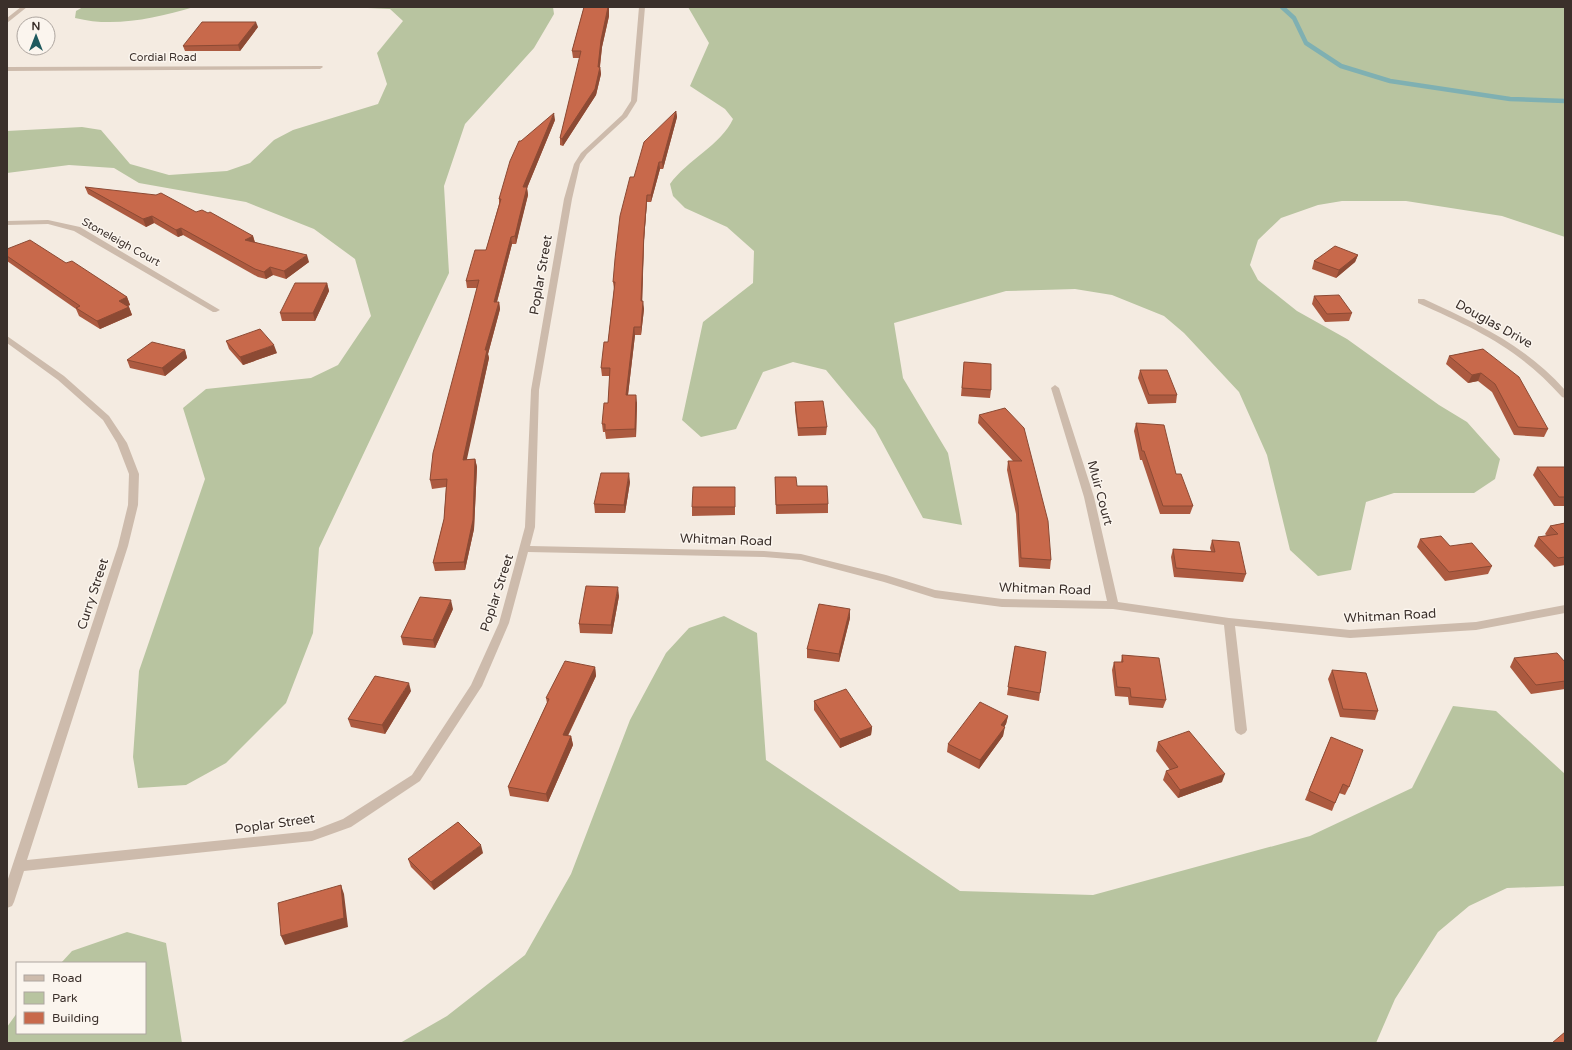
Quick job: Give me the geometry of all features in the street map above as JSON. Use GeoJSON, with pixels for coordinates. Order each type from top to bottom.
{"type":"FeatureCollection","features":[{"type":"Feature","properties":{"kind":"street"},"geometry":{"type":"LineString","coordinates":[[7,21],[24,7]]}},
{"type":"Feature","properties":{"kind":"street","name":"Poplar Street"},"geometry":{"type":"LineString","coordinates":[[19,866],[312,836],[347,823],[416,778],[457,718],[476,686],[504,623],[530,527],[535,390],[568,198],[577,164],[584,153],[625,116],[634,101],[642,7]]}},
{"type":"Feature","properties":{"kind":"street","name":"Cordial Road"},"geometry":{"type":"LineString","coordinates":[[7,69],[320,67]]}},
{"type":"Feature","properties":{"kind":"street","name":"Stoneleigh Court"},"geometry":{"type":"LineString","coordinates":[[7,223],[48,222],[77,229],[216,310]]}},
{"type":"Feature","properties":{"kind":"street","name":"Douglas Drive"},"geometry":{"type":"LineString","coordinates":[[1421,301],[1511,345],[1534,362],[1565,395]]}},
{"type":"Feature","properties":{"kind":"street","name":"Curry Street"},"geometry":{"type":"LineString","coordinates":[[7,902],[123,546],[133,505],[134,474],[122,443],[106,418],[61,378],[10,344]]}},
{"type":"Feature","properties":{"kind":"street","name":"Muir Court"},"geometry":{"type":"LineString","coordinates":[[1055,388],[1089,497],[1113,605]]}},
{"type":"Feature","properties":{"kind":"street","name":"Whitman Road"},"geometry":{"type":"LineString","coordinates":[[525,549],[764,554],[801,557],[886,579],[934,594],[1002,603],[1113,605],[1229,622],[1350,634],[1476,626],[1565,609]]}},
{"type":"Feature","properties":{"kind":"street"},"geometry":{"type":"LineString","coordinates":[[1229,622],[1241,730]]}},
{"type":"Feature","properties":{"kind":"green space"},"geometry":{"type":"Polygon","coordinates":[[[83,7],[194,7],[150,18],[120,22],[105,22],[75,18],[76,11],[83,7]]]}},
{"type":"Feature","properties":{"kind":"green space"},"geometry":{"type":"Polygon","coordinates":[[[345,7],[553,7],[554,14],[534,48],[465,124],[444,186],[449,273],[319,548],[313,633],[286,703],[226,763],[186,785],[138,788],[133,757],[139,671],[205,479],[183,408],[206,389],[311,378],[338,365],[371,316],[355,259],[314,229],[246,202],[139,183],[114,168],[69,165],[7,173],[7,131],[82,127],[101,130],[130,164],[169,175],[227,171],[250,163],[274,140],[293,130],[378,104],[387,84],[377,53],[403,21],[390,9],[345,7]]]}},
{"type":"Feature","properties":{"kind":"green space"},"geometry":{"type":"Polygon","coordinates":[[[688,7],[1565,7],[1565,237],[1502,216],[1406,201],[1342,201],[1318,205],[1281,218],[1258,240],[1250,265],[1258,280],[1297,311],[1347,339],[1439,405],[1467,422],[1500,459],[1495,479],[1474,493],[1394,493],[1366,502],[1351,570],[1318,576],[1290,550],[1267,455],[1239,392],[1184,333],[1164,316],[1112,295],[1075,289],[1006,291],[894,323],[903,378],[948,453],[962,525],[923,518],[875,429],[826,370],[793,362],[763,372],[736,429],[701,437],[682,420],[703,322],[753,283],[754,251],[727,227],[685,208],[673,196],[670,184],[677,175],[720,137],[728,128],[733,119],[725,109],[690,86],[709,43],[688,7]]]}},
{"type":"Feature","properties":{"kind":"green space"},"geometry":{"type":"Polygon","coordinates":[[[724,616],[757,633],[766,760],[960,891],[1093,895],[1310,836],[1412,788],[1453,706],[1496,711],[1565,774],[1565,886],[1507,888],[1469,906],[1438,932],[1395,999],[1376,1043],[400,1043],[447,1016],[525,955],[571,874],[630,720],[666,653],[689,628],[724,616]]]}},
{"type":"Feature","properties":{"kind":"green space"},"geometry":{"type":"Polygon","coordinates":[[[127,932],[166,943],[182,1043],[7,1043],[7,1027],[16,1014],[16,1034],[146,1034],[146,962],[62,962],[72,951],[127,932]]]}},
{"type":"Feature","properties":{"kind":"building"},"geometry":{"type":"Polygon","coordinates":[[[584,7],[608,7],[601,40],[598,67],[600,67],[595,89],[562,139],[560,138],[581,51],[572,51],[584,7]]]}},
{"type":"Feature","properties":{"kind":"building"},"geometry":{"type":"Polygon","coordinates":[[[202,22],[256,22],[238,45],[183,46],[202,22]]]}},
{"type":"Feature","properties":{"kind":"building"},"geometry":{"type":"Polygon","coordinates":[[[676,111],[662,162],[659,162],[651,195],[647,195],[644,233],[641,327],[634,327],[626,395],[636,395],[635,429],[605,430],[605,424],[602,424],[604,403],[608,403],[610,368],[601,368],[604,342],[608,342],[615,282],[613,282],[620,216],[630,177],[634,177],[644,142],[676,111]]]}},
{"type":"Feature","properties":{"kind":"building"},"geometry":{"type":"Polygon","coordinates":[[[554,113],[523,187],[527,187],[515,236],[511,237],[494,302],[499,302],[485,350],[487,350],[463,460],[475,459],[473,520],[464,562],[433,563],[444,519],[447,479],[430,480],[433,453],[479,280],[466,281],[475,250],[486,250],[501,199],[499,199],[510,161],[519,141],[521,141],[554,113]]]}},
{"type":"Feature","properties":{"kind":"building"},"geometry":{"type":"Polygon","coordinates":[[[85,187],[156,195],[161,193],[196,212],[202,210],[208,213],[210,212],[253,236],[245,240],[307,255],[284,271],[270,267],[264,272],[255,269],[181,228],[176,230],[152,216],[143,219],[85,187]]]}},
{"type":"Feature","properties":{"kind":"building"},"geometry":{"type":"Polygon","coordinates":[[[30,240],[66,263],[72,261],[127,297],[119,301],[129,307],[97,321],[76,308],[80,306],[7,256],[7,249],[30,240]]]}},
{"type":"Feature","properties":{"kind":"building"},"geometry":{"type":"Polygon","coordinates":[[[1335,246],[1358,255],[1339,270],[1314,261],[1335,246]]]}},
{"type":"Feature","properties":{"kind":"building"},"geometry":{"type":"Polygon","coordinates":[[[295,283],[327,283],[313,313],[280,313],[295,283]]]}},
{"type":"Feature","properties":{"kind":"building"},"geometry":{"type":"Polygon","coordinates":[[[1339,295],[1352,313],[1327,314],[1314,296],[1339,295]]]}},
{"type":"Feature","properties":{"kind":"building"},"geometry":{"type":"Polygon","coordinates":[[[260,329],[274,345],[240,357],[226,341],[260,329]]]}},
{"type":"Feature","properties":{"kind":"building"},"geometry":{"type":"Polygon","coordinates":[[[152,342],[185,350],[162,368],[127,360],[152,342]]]}},
{"type":"Feature","properties":{"kind":"building"},"geometry":{"type":"Polygon","coordinates":[[[1483,349],[1519,377],[1548,429],[1518,427],[1495,384],[1481,373],[1472,375],[1449,356],[1483,349]]]}},
{"type":"Feature","properties":{"kind":"building"},"geometry":{"type":"Polygon","coordinates":[[[964,362],[991,364],[991,390],[962,388],[964,362]]]}},
{"type":"Feature","properties":{"kind":"building"},"geometry":{"type":"Polygon","coordinates":[[[1140,370],[1167,370],[1177,395],[1149,395],[1140,370]]]}},
{"type":"Feature","properties":{"kind":"building"},"geometry":{"type":"Polygon","coordinates":[[[823,401],[827,427],[798,428],[795,402],[823,401]]]}},
{"type":"Feature","properties":{"kind":"building"},"geometry":{"type":"Polygon","coordinates":[[[1005,408],[1024,428],[1048,521],[1051,560],[1021,558],[1018,506],[1008,461],[1022,461],[979,415],[1005,408]]]}},
{"type":"Feature","properties":{"kind":"building"},"geometry":{"type":"Polygon","coordinates":[[[1136,423],[1164,425],[1176,474],[1181,474],[1193,506],[1163,506],[1144,451],[1142,451],[1136,423]]]}},
{"type":"Feature","properties":{"kind":"building"},"geometry":{"type":"Polygon","coordinates":[[[1537,467],[1565,467],[1565,497],[1559,497],[1537,467]]]}},
{"type":"Feature","properties":{"kind":"building"},"geometry":{"type":"Polygon","coordinates":[[[601,473],[629,473],[624,505],[594,504],[601,473]]]}},
{"type":"Feature","properties":{"kind":"building"},"geometry":{"type":"Polygon","coordinates":[[[775,477],[796,477],[797,486],[827,486],[828,504],[776,505],[775,477]]]}},
{"type":"Feature","properties":{"kind":"building"},"geometry":{"type":"Polygon","coordinates":[[[693,487],[735,487],[735,507],[692,507],[693,487]]]}},
{"type":"Feature","properties":{"kind":"building"},"geometry":{"type":"Polygon","coordinates":[[[1565,523],[1565,557],[1558,558],[1538,537],[1558,534],[1550,526],[1565,523]]]}},
{"type":"Feature","properties":{"kind":"building"},"geometry":{"type":"Polygon","coordinates":[[[1441,536],[1450,546],[1472,543],[1492,566],[1449,572],[1420,539],[1441,536]]]}},
{"type":"Feature","properties":{"kind":"building"},"geometry":{"type":"Polygon","coordinates":[[[1212,540],[1239,542],[1246,574],[1176,568],[1173,549],[1215,552],[1212,540]]]}},
{"type":"Feature","properties":{"kind":"building"},"geometry":{"type":"Polygon","coordinates":[[[586,586],[618,587],[611,625],[579,624],[586,586]]]}},
{"type":"Feature","properties":{"kind":"building"},"geometry":{"type":"Polygon","coordinates":[[[420,597],[451,600],[433,640],[401,637],[420,597]]]}},
{"type":"Feature","properties":{"kind":"building"},"geometry":{"type":"Polygon","coordinates":[[[819,604],[850,609],[839,654],[807,649],[819,604]]]}},
{"type":"Feature","properties":{"kind":"building"},"geometry":{"type":"Polygon","coordinates":[[[1015,646],[1046,652],[1040,693],[1008,687],[1015,646]]]}},
{"type":"Feature","properties":{"kind":"building"},"geometry":{"type":"Polygon","coordinates":[[[1557,653],[1565,662],[1565,681],[1536,685],[1514,658],[1557,653]]]}},
{"type":"Feature","properties":{"kind":"building"},"geometry":{"type":"Polygon","coordinates":[[[1122,655],[1159,658],[1166,700],[1131,697],[1130,688],[1117,687],[1114,662],[1123,662],[1122,655]]]}},
{"type":"Feature","properties":{"kind":"building"},"geometry":{"type":"Polygon","coordinates":[[[565,661],[595,667],[563,735],[571,736],[546,794],[508,787],[549,699],[546,698],[565,661]]]}},
{"type":"Feature","properties":{"kind":"building"},"geometry":{"type":"Polygon","coordinates":[[[1332,670],[1366,673],[1378,711],[1343,709],[1332,670]]]}},
{"type":"Feature","properties":{"kind":"building"},"geometry":{"type":"Polygon","coordinates":[[[375,676],[409,683],[382,725],[348,719],[375,676]]]}},
{"type":"Feature","properties":{"kind":"building"},"geometry":{"type":"Polygon","coordinates":[[[846,689],[872,727],[840,739],[814,701],[846,689]]]}},
{"type":"Feature","properties":{"kind":"building"},"geometry":{"type":"Polygon","coordinates":[[[980,702],[1008,716],[1001,725],[1005,727],[980,760],[948,744],[980,702]]]}},
{"type":"Feature","properties":{"kind":"building"},"geometry":{"type":"Polygon","coordinates":[[[1189,731],[1225,774],[1180,790],[1166,771],[1178,767],[1158,742],[1189,731]]]}},
{"type":"Feature","properties":{"kind":"building"},"geometry":{"type":"Polygon","coordinates":[[[1331,737],[1363,750],[1349,787],[1343,784],[1335,803],[1309,791],[1331,737]]]}},
{"type":"Feature","properties":{"kind":"building"},"geometry":{"type":"Polygon","coordinates":[[[458,822],[481,845],[431,882],[408,859],[458,822]]]}},
{"type":"Feature","properties":{"kind":"building"},"geometry":{"type":"Polygon","coordinates":[[[341,885],[344,918],[281,936],[278,903],[341,885]]]}},
{"type":"Feature","properties":{"kind":"building"},"geometry":{"type":"Polygon","coordinates":[[[1565,1032],[1565,1043],[1552,1043],[1565,1032]]]}},
{"type":"Feature","properties":{"kind":"waterway"},"geometry":{"type":"LineString","coordinates":[[1282,7],[1294,18],[1306,43],[1341,66],[1390,81],[1510,99],[1565,101]]}}]}
